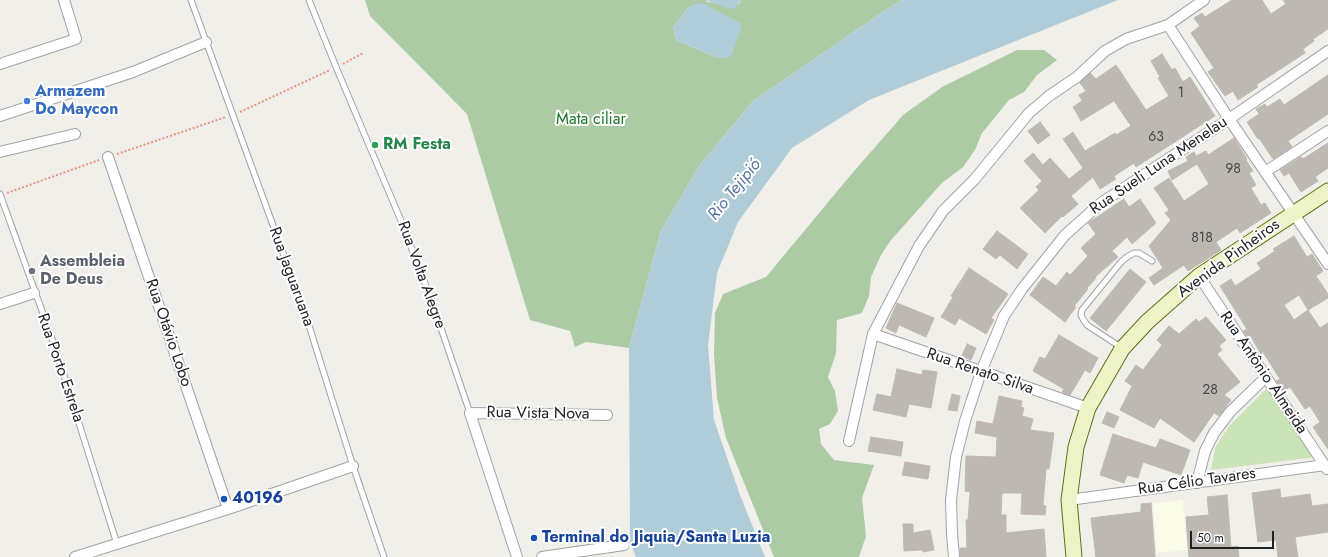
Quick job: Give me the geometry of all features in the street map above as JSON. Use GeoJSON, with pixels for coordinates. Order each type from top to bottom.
{"type":"FeatureCollection","features":[{"type":"Feature","properties":{"kind":"street"},"geometry":{"type":"LineString","coordinates":[[0,64],[76,39],[64,0]]}},
{"type":"Feature","properties":{"kind":"street"},"geometry":{"type":"LineString","coordinates":[[849,441],[873,334],[919,246],[943,212],[974,180],[1029,113],[1049,96],[1077,77],[1105,51],[1126,39],[1168,25],[1204,0]]}},
{"type":"Feature","properties":{"kind":"street"},"geometry":{"type":"LineString","coordinates":[[1168,25],[1229,119],[1328,264]]}},
{"type":"Feature","properties":{"kind":"street"},"geometry":{"type":"LineString","coordinates":[[0,116],[134,72],[206,42]]}},
{"type":"Feature","properties":{"kind":"street","name":"Rua Sueli Luna Menelau"},"geometry":{"type":"LineString","coordinates":[[954,557],[951,500],[956,457],[964,421],[981,372],[1004,316],[1022,289],[1065,235],[1101,203],[1229,119],[1328,51]]}},
{"type":"Feature","properties":{"kind":"street"},"geometry":{"type":"LineString","coordinates":[[1265,172],[1328,131]]}},
{"type":"Feature","properties":{"kind":"street"},"geometry":{"type":"LineString","coordinates":[[0,152],[75,134]]}},
{"type":"Feature","properties":{"kind":"street","name":"Rua Otávio Lobo"},"geometry":{"type":"LineString","coordinates":[[108,157],[228,509]]}},
{"type":"Feature","properties":{"kind":"street","name":"Avenida Pinheiros"},"geometry":{"type":"LineString","coordinates":[[1074,557],[1069,500],[1076,447],[1088,408],[1122,349],[1147,322],[1199,276],[1328,191]]}},
{"type":"Feature","properties":{"kind":"street","name":"Rua Antônio Almeida"},"geometry":{"type":"LineString","coordinates":[[1199,276],[1326,468]]}},
{"type":"Feature","properties":{"kind":"street"},"geometry":{"type":"LineString","coordinates":[[0,304],[34,293]]}},
{"type":"Feature","properties":{"kind":"street","name":"Rua Renato Silva"},"geometry":{"type":"LineString","coordinates":[[873,334],[1088,408]]}},
{"type":"Feature","properties":{"kind":"street"},"geometry":{"type":"LineString","coordinates":[[1197,483],[1205,451],[1214,433],[1230,412],[1266,378]]}},
{"type":"Feature","properties":{"kind":"street","name":"Rua Vista Nova"},"geometry":{"type":"LineString","coordinates":[[470,413],[607,415]]}},
{"type":"Feature","properties":{"kind":"street","name":"Rua Volta Alegre"},"geometry":{"type":"LineString","coordinates":[[470,413],[517,557]]}},
{"type":"Feature","properties":{"kind":"street"},"geometry":{"type":"LineString","coordinates":[[75,557],[228,509],[353,466]]}},
{"type":"Feature","properties":{"kind":"street","name":"Rua Célio Tavares"},"geometry":{"type":"LineString","coordinates":[[1069,500],[1326,468]]}},
{"type":"Feature","properties":{"kind":"street"},"geometry":{"type":"LineString","coordinates":[[542,557],[624,545]]}},
{"type":"Feature","properties":{"kind":"lane","name":"Rua Jaguaruana"},"geometry":{"type":"LineString","coordinates":[[191,0],[306,316],[353,466],[384,557]]}},
{"type":"Feature","properties":{"kind":"lane","name":"Rua Volta Alegre"},"geometry":{"type":"LineString","coordinates":[[309,0],[402,223],[431,299],[470,413]]}},
{"type":"Feature","properties":{"kind":"lane","name":"Rua Porto Estrela"},"geometry":{"type":"LineString","coordinates":[[0,194],[34,293],[55,347],[117,544]]}},
{"type":"Feature","properties":{"kind":"lane"},"geometry":{"type":"LineString","coordinates":[[1122,349],[1088,325],[1083,319],[1081,314],[1082,310],[1121,262],[1127,257],[1134,253],[1139,253],[1152,261]]}},
{"type":"Feature","properties":{"kind":"path"},"geometry":{"type":"LineString","coordinates":[[0,194],[232,115],[363,53]]}},
{"type":"Feature","properties":{"kind":"shaded area"},"geometry":{"type":"Polygon","coordinates":[[[1183,500],[1187,550],[1157,553],[1153,503],[1183,500]]]}},
{"type":"Feature","properties":{"kind":"green space","name":"Mata ciliar"},"geometry":{"type":"Polygon","coordinates":[[[365,0],[706,0],[708,2],[739,4],[741,0],[902,0],[753,101],[699,166],[661,231],[629,348],[586,342],[575,347],[570,331],[530,320],[467,114],[370,16],[365,0]],[[693,5],[688,8],[673,27],[676,38],[678,41],[718,58],[693,5]]]}},
{"type":"Feature","properties":{"kind":"green space"},"geometry":{"type":"Polygon","coordinates":[[[1017,50],[1044,50],[1057,60],[1037,75],[1024,92],[1009,100],[982,133],[975,150],[963,167],[942,183],[891,240],[881,255],[871,277],[869,296],[862,313],[837,320],[836,353],[828,377],[835,391],[838,411],[830,424],[819,429],[821,444],[834,460],[874,465],[862,498],[866,536],[859,557],[774,557],[726,438],[717,398],[714,354],[715,313],[723,294],[766,277],[903,115],[942,87],[1017,50]]]}},
{"type":"Feature","properties":{"kind":"green space"},"geometry":{"type":"Polygon","coordinates":[[[1270,385],[1317,457],[1211,470],[1215,448],[1229,426],[1270,385]]]}},
{"type":"Feature","properties":{"kind":"water"},"geometry":{"type":"Polygon","coordinates":[[[706,0],[741,0],[735,8],[730,9],[706,0]]]}},
{"type":"Feature","properties":{"kind":"water","name":"Rio Tejipió"},"geometry":{"type":"Polygon","coordinates":[[[902,0],[1118,0],[869,100],[792,148],[738,222],[717,273],[708,345],[714,420],[740,495],[765,557],[636,557],[630,541],[629,348],[661,231],[699,166],[753,101],[902,0]]]}},
{"type":"Feature","properties":{"kind":"water"},"geometry":{"type":"Polygon","coordinates":[[[699,3],[704,4],[740,23],[742,28],[731,56],[727,58],[718,58],[678,41],[676,38],[673,27],[688,8],[699,3]]]}},
{"type":"Feature","properties":{"kind":"building"},"geometry":{"type":"Polygon","coordinates":[[[1232,0],[1262,0],[1271,14],[1286,4],[1283,0],[1328,0],[1328,29],[1313,39],[1314,41],[1303,49],[1305,53],[1256,85],[1258,87],[1238,100],[1233,91],[1225,96],[1208,72],[1214,68],[1191,33],[1200,26],[1194,18],[1202,13],[1205,17],[1232,0]]]}},
{"type":"Feature","properties":{"kind":"building"},"geometry":{"type":"Polygon","coordinates":[[[1162,54],[1172,70],[1175,68],[1183,82],[1190,77],[1215,116],[1136,167],[1134,163],[1114,176],[1116,179],[1100,189],[1093,177],[1071,196],[1078,204],[1063,217],[1062,216],[1045,233],[1020,208],[1039,190],[1036,187],[1042,181],[1024,161],[1033,153],[1043,165],[1050,158],[1069,179],[1083,168],[1063,139],[1073,132],[1085,151],[1115,133],[1116,135],[1131,126],[1114,101],[1081,121],[1073,107],[1082,101],[1079,95],[1086,91],[1080,83],[1090,73],[1096,79],[1116,65],[1146,110],[1169,96],[1158,78],[1160,77],[1151,61],[1162,54]]]}},
{"type":"Feature","properties":{"kind":"building"},"geometry":{"type":"Polygon","coordinates":[[[1328,75],[1328,114],[1288,141],[1292,147],[1273,159],[1247,122],[1259,114],[1256,109],[1265,104],[1267,107],[1280,99],[1284,105],[1328,75]]]}},
{"type":"Feature","properties":{"kind":"building"},"geometry":{"type":"Polygon","coordinates":[[[1040,122],[1050,135],[1038,144],[1028,131],[1040,122]]]}},
{"type":"Feature","properties":{"kind":"building"},"geometry":{"type":"Polygon","coordinates":[[[1234,138],[1253,171],[1249,173],[1256,185],[1251,188],[1261,205],[1265,203],[1271,213],[1240,233],[1237,228],[1216,242],[1221,250],[1188,271],[1184,265],[1154,285],[1149,278],[1163,268],[1149,246],[1171,220],[1165,213],[1169,210],[1154,188],[1169,178],[1184,201],[1209,184],[1197,164],[1172,180],[1168,171],[1188,161],[1186,157],[1194,152],[1196,156],[1206,151],[1208,155],[1234,138]]]}},
{"type":"Feature","properties":{"kind":"building"},"geometry":{"type":"Polygon","coordinates":[[[1328,143],[1328,168],[1315,177],[1318,181],[1301,192],[1289,173],[1284,176],[1280,170],[1299,158],[1302,157],[1303,159],[1328,143]]]}},
{"type":"Feature","properties":{"kind":"building"},"geometry":{"type":"Polygon","coordinates":[[[1124,199],[1129,207],[1140,199],[1156,223],[1132,244],[1127,237],[1112,251],[1118,257],[1095,277],[1096,278],[1074,306],[1076,307],[1065,322],[1030,295],[1043,277],[1056,286],[1067,272],[1070,275],[1088,256],[1081,248],[1096,234],[1088,223],[1124,199]]]}},
{"type":"Feature","properties":{"kind":"building"},"geometry":{"type":"Polygon","coordinates":[[[997,231],[1028,254],[1017,269],[1000,255],[996,259],[983,249],[997,231]]]}},
{"type":"Feature","properties":{"kind":"building"},"geometry":{"type":"Polygon","coordinates":[[[1294,236],[1307,257],[1312,254],[1323,271],[1316,276],[1328,294],[1328,298],[1308,310],[1320,328],[1328,323],[1328,449],[1313,427],[1320,422],[1310,406],[1305,409],[1290,387],[1283,391],[1276,381],[1280,379],[1263,352],[1261,354],[1251,337],[1248,338],[1243,331],[1247,329],[1220,286],[1231,279],[1235,286],[1261,269],[1257,263],[1275,251],[1273,249],[1294,236]],[[1299,295],[1284,305],[1294,320],[1308,310],[1299,295]]]}},
{"type":"Feature","properties":{"kind":"building"},"geometry":{"type":"Polygon","coordinates":[[[969,268],[1008,294],[991,318],[994,320],[986,334],[959,318],[955,325],[941,317],[953,297],[951,296],[969,268]]]}},
{"type":"Feature","properties":{"kind":"building"},"geometry":{"type":"Polygon","coordinates":[[[1130,269],[1146,282],[1106,331],[1090,318],[1130,269]]]}},
{"type":"Feature","properties":{"kind":"building"},"geometry":{"type":"Polygon","coordinates":[[[897,303],[934,318],[926,337],[899,325],[896,333],[886,328],[897,303]]]}},
{"type":"Feature","properties":{"kind":"building"},"geometry":{"type":"Polygon","coordinates":[[[1206,317],[1226,340],[1219,346],[1222,350],[1217,354],[1240,382],[1224,395],[1231,400],[1219,416],[1214,413],[1194,442],[1160,418],[1154,428],[1120,410],[1132,386],[1125,381],[1136,365],[1143,370],[1162,345],[1157,340],[1169,326],[1179,334],[1196,319],[1199,322],[1206,317]]]}},
{"type":"Feature","properties":{"kind":"building"},"geometry":{"type":"Polygon","coordinates":[[[1059,335],[1098,358],[1090,373],[1085,370],[1070,395],[1062,392],[1064,389],[1033,371],[1040,357],[1045,359],[1059,335]]]}},
{"type":"Feature","properties":{"kind":"building"},"geometry":{"type":"Polygon","coordinates":[[[967,344],[976,348],[971,360],[962,356],[967,344]]]}},
{"type":"Feature","properties":{"kind":"building"},"geometry":{"type":"Polygon","coordinates":[[[897,369],[922,375],[923,370],[937,372],[931,408],[909,404],[906,417],[873,410],[877,394],[891,397],[897,369]]]}},
{"type":"Feature","properties":{"kind":"building"},"geometry":{"type":"Polygon","coordinates":[[[952,394],[960,396],[957,411],[948,410],[952,394]]]}},
{"type":"Feature","properties":{"kind":"building"},"geometry":{"type":"Polygon","coordinates":[[[999,396],[1022,401],[1021,407],[1024,408],[1022,416],[1033,419],[1030,430],[1054,433],[1049,469],[1046,469],[1043,505],[1046,506],[1045,515],[1021,514],[1022,493],[1002,493],[1001,515],[1006,515],[1006,533],[1044,529],[1046,557],[960,557],[960,548],[967,548],[966,520],[968,520],[970,492],[965,491],[966,456],[996,457],[997,437],[975,433],[977,421],[993,424],[999,396]]]}},
{"type":"Feature","properties":{"kind":"building"},"geometry":{"type":"Polygon","coordinates":[[[1107,412],[1119,417],[1114,428],[1102,423],[1107,412]]]}},
{"type":"Feature","properties":{"kind":"building"},"geometry":{"type":"Polygon","coordinates":[[[1113,434],[1156,448],[1160,439],[1190,450],[1181,475],[1143,462],[1138,478],[1127,475],[1124,483],[1100,475],[1113,434]]]}},
{"type":"Feature","properties":{"kind":"building"},"geometry":{"type":"Polygon","coordinates":[[[871,437],[903,442],[901,456],[868,451],[871,437]]]}},
{"type":"Feature","properties":{"kind":"building"},"geometry":{"type":"Polygon","coordinates":[[[905,462],[930,466],[928,479],[902,475],[905,462]]]}},
{"type":"Feature","properties":{"kind":"building"},"geometry":{"type":"Polygon","coordinates":[[[1280,489],[1281,498],[1310,494],[1312,506],[1328,504],[1328,532],[1295,537],[1298,557],[1278,557],[1276,540],[1258,542],[1252,493],[1280,489]]]}},
{"type":"Feature","properties":{"kind":"building"},"geometry":{"type":"Polygon","coordinates":[[[1227,495],[1231,547],[1238,546],[1239,557],[1189,557],[1186,517],[1209,515],[1207,497],[1227,495]]]}},
{"type":"Feature","properties":{"kind":"building"},"geometry":{"type":"Polygon","coordinates":[[[1151,503],[1155,557],[1096,557],[1091,518],[1141,512],[1141,504],[1151,503]]]}},
{"type":"Feature","properties":{"kind":"building"},"geometry":{"type":"Polygon","coordinates":[[[903,524],[913,524],[913,533],[930,530],[934,550],[923,552],[922,550],[904,551],[903,524]]]}},
{"type":"Feature","properties":{"kind":"place","name":"Armazem Do Maycon"},"geometry":{"type":"Point","coordinates":[27,101]}},
{"type":"Feature","properties":{"kind":"place","name":"RM Festa"},"geometry":{"type":"Point","coordinates":[375,145]}},
{"type":"Feature","properties":{"kind":"place","name":"Assembleia De Deus"},"geometry":{"type":"Point","coordinates":[32,271]}},
{"type":"Feature","properties":{"kind":"place","name":"40196"},"geometry":{"type":"Point","coordinates":[224,499]}},
{"type":"Feature","properties":{"kind":"place","name":"Terminal do Jiquia/Santa Luzia"},"geometry":{"type":"Point","coordinates":[534,538]}}]}
